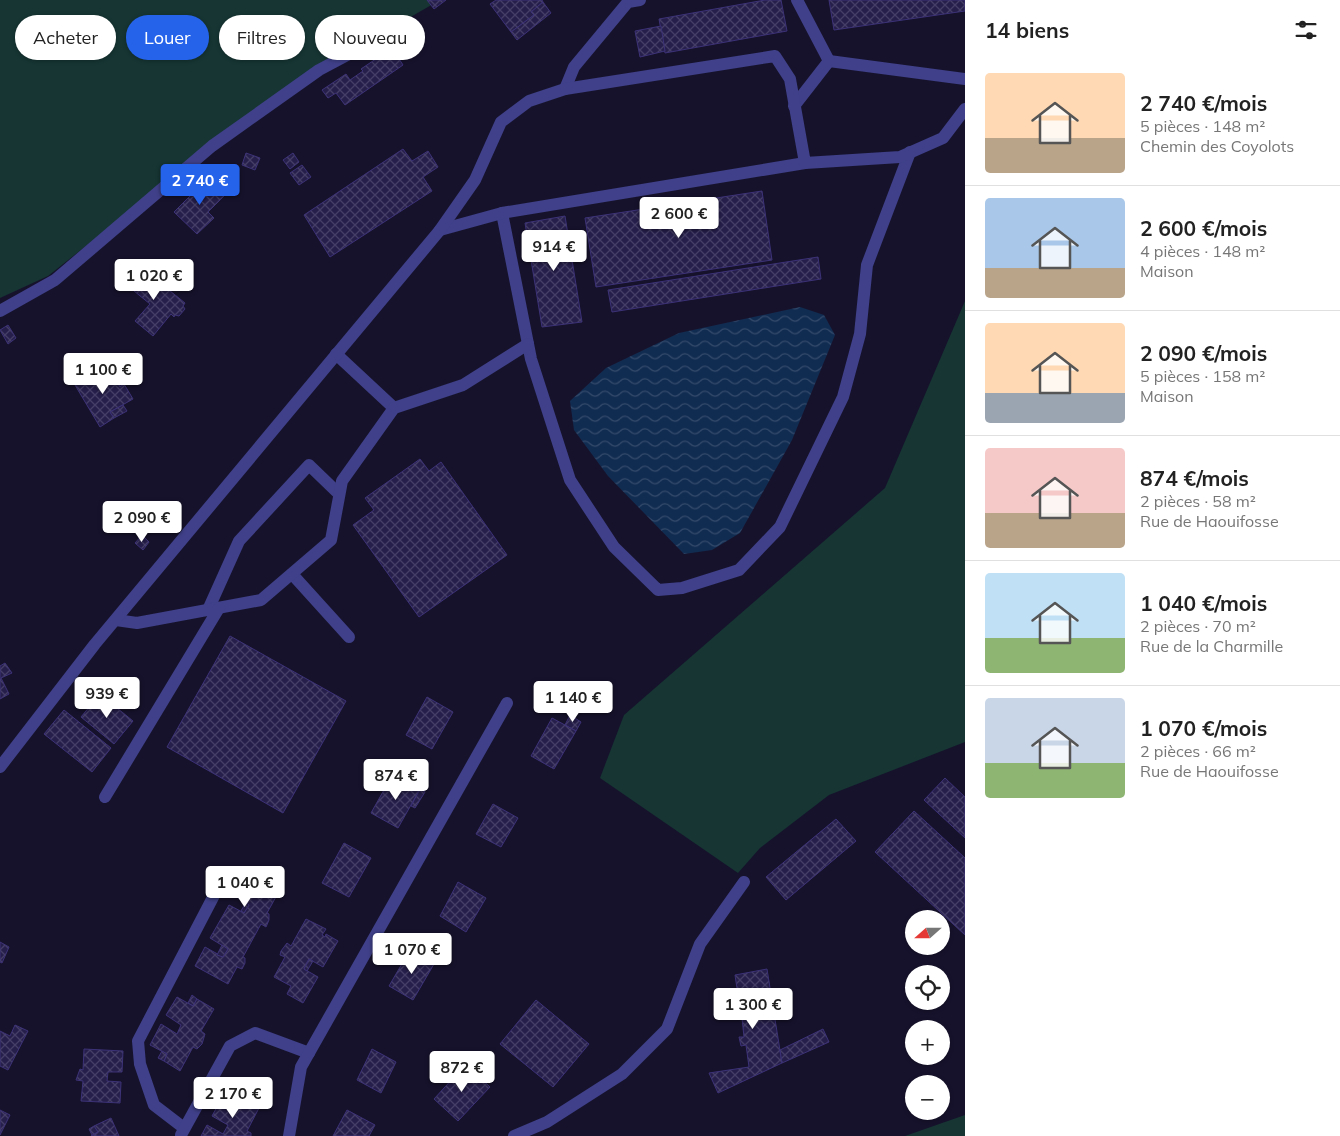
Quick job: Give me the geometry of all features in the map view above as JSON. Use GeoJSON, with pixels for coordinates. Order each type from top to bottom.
{"type":"FeatureCollection","features":[{"type":"Feature","properties":{"kind":"street"},"geometry":{"type":"LineString","coordinates":[[797,0],[829,62]]}},
{"type":"Feature","properties":{"kind":"street"},"geometry":{"type":"LineString","coordinates":[[565,89],[574,67],[632,1]]}},
{"type":"Feature","properties":{"kind":"street"},"geometry":{"type":"LineString","coordinates":[[0,767],[116,620],[440,230],[475,180],[501,122],[529,101],[565,89],[774,56],[790,79],[805,163]]}},
{"type":"Feature","properties":{"kind":"street"},"geometry":{"type":"LineString","coordinates":[[0,311],[55,280],[212,146],[320,70],[339,60]]}},
{"type":"Feature","properties":{"kind":"street"},"geometry":{"type":"LineString","coordinates":[[829,62],[965,79]]}},
{"type":"Feature","properties":{"kind":"street"},"geometry":{"type":"LineString","coordinates":[[794,106],[829,62]]}},
{"type":"Feature","properties":{"kind":"street"},"geometry":{"type":"LineString","coordinates":[[440,230],[502,213],[805,163],[900,157],[943,138],[965,109]]}},
{"type":"Feature","properties":{"kind":"street"},"geometry":{"type":"LineString","coordinates":[[502,213],[531,359],[570,480],[614,547],[658,590],[682,588],[739,570],[780,527],[843,397],[860,334],[867,265],[910,152]]}},
{"type":"Feature","properties":{"kind":"street"},"geometry":{"type":"LineString","coordinates":[[116,620],[137,623],[261,600],[331,540],[342,481],[394,408],[464,385],[528,344]]}},
{"type":"Feature","properties":{"kind":"street"},"geometry":{"type":"LineString","coordinates":[[336,354],[394,408]]}},
{"type":"Feature","properties":{"kind":"street"},"geometry":{"type":"LineString","coordinates":[[105,797],[213,609],[239,541],[309,465],[339,494]]}},
{"type":"Feature","properties":{"kind":"street"},"geometry":{"type":"LineString","coordinates":[[292,574],[349,637]]}},
{"type":"Feature","properties":{"kind":"street"},"geometry":{"type":"LineString","coordinates":[[289,1136],[301,1067],[507,703]]}},
{"type":"Feature","properties":{"kind":"street"},"geometry":{"type":"LineString","coordinates":[[221,882],[138,1041],[140,1064],[154,1105],[182,1132],[230,1046],[255,1033],[310,1052]]}},
{"type":"Feature","properties":{"kind":"street"},"geometry":{"type":"LineString","coordinates":[[514,1136],[547,1122],[622,1074],[667,1028],[700,944],[744,882]]}},
{"type":"Feature","properties":{"kind":"green space"},"geometry":{"type":"Polygon","coordinates":[[[0,0],[440,0],[414,15],[315,15],[315,60],[336,60],[319,70],[212,146],[48,276],[0,298],[0,0]]]}},
{"type":"Feature","properties":{"kind":"green space"},"geometry":{"type":"Polygon","coordinates":[[[965,301],[965,742],[829,795],[760,848],[738,873],[600,778],[624,715],[885,488],[965,301]]]}},
{"type":"Feature","properties":{"kind":"green space"},"geometry":{"type":"Polygon","coordinates":[[[965,1115],[965,1136],[905,1136],[965,1115]]]}},
{"type":"Feature","properties":{"kind":"water"},"geometry":{"type":"Polygon","coordinates":[[[800,307],[824,315],[835,335],[792,440],[740,533],[712,550],[684,554],[608,476],[574,430],[570,401],[606,368],[679,333],[800,307]]]}},
{"type":"Feature","properties":{"kind":"building"},"geometry":{"type":"Polygon","coordinates":[[[427,0],[446,0],[434,9],[427,0]]]}},
{"type":"Feature","properties":{"kind":"building"},"geometry":{"type":"Polygon","coordinates":[[[496,0],[542,0],[543,2],[531,12],[534,15],[511,32],[490,4],[496,0]]]}},
{"type":"Feature","properties":{"kind":"building"},"geometry":{"type":"Polygon","coordinates":[[[765,0],[781,0],[787,31],[665,53],[659,19],[765,0]]]}},
{"type":"Feature","properties":{"kind":"building"},"geometry":{"type":"Polygon","coordinates":[[[829,0],[965,0],[965,11],[834,30],[829,0]]]}},
{"type":"Feature","properties":{"kind":"building"},"geometry":{"type":"Polygon","coordinates":[[[543,2],[551,13],[517,40],[511,32],[534,15],[531,12],[543,2]]]}},
{"type":"Feature","properties":{"kind":"building"},"geometry":{"type":"Polygon","coordinates":[[[661,26],[665,51],[640,57],[635,31],[661,26]]]}},
{"type":"Feature","properties":{"kind":"building"},"geometry":{"type":"Polygon","coordinates":[[[374,60],[400,60],[403,65],[345,105],[336,93],[328,98],[322,90],[346,74],[350,80],[363,71],[361,69],[374,60]]]}},
{"type":"Feature","properties":{"kind":"building"},"geometry":{"type":"Polygon","coordinates":[[[403,149],[412,161],[428,151],[438,167],[423,177],[432,191],[330,257],[304,215],[403,149]]]}},
{"type":"Feature","properties":{"kind":"building"},"geometry":{"type":"Polygon","coordinates":[[[246,153],[260,158],[255,170],[242,165],[246,153]]]}},
{"type":"Feature","properties":{"kind":"building"},"geometry":{"type":"Polygon","coordinates":[[[293,153],[299,162],[290,169],[283,160],[293,153]]]}},
{"type":"Feature","properties":{"kind":"building"},"geometry":{"type":"Polygon","coordinates":[[[302,165],[311,177],[299,185],[290,173],[302,165]]]}},
{"type":"Feature","properties":{"kind":"building"},"geometry":{"type":"Polygon","coordinates":[[[208,178],[225,195],[208,212],[214,218],[197,234],[174,212],[208,178]]]}},
{"type":"Feature","properties":{"kind":"building"},"geometry":{"type":"Polygon","coordinates":[[[762,191],[772,260],[596,287],[585,218],[762,191]]]}},
{"type":"Feature","properties":{"kind":"building"},"geometry":{"type":"Polygon","coordinates":[[[565,216],[582,322],[542,327],[525,223],[565,216]]]}},
{"type":"Feature","properties":{"kind":"building"},"geometry":{"type":"Polygon","coordinates":[[[818,257],[821,279],[612,312],[608,290],[818,257]]]}},
{"type":"Feature","properties":{"kind":"building"},"geometry":{"type":"Polygon","coordinates":[[[137,266],[157,281],[155,283],[162,289],[164,286],[185,303],[183,306],[185,309],[179,316],[175,315],[174,317],[171,314],[153,336],[135,321],[150,304],[123,282],[137,266]]]}},
{"type":"Feature","properties":{"kind":"building"},"geometry":{"type":"Polygon","coordinates":[[[8,325],[16,338],[8,344],[0,330],[8,325]]]}},
{"type":"Feature","properties":{"kind":"building"},"geometry":{"type":"Polygon","coordinates":[[[111,362],[124,384],[120,387],[107,365],[111,362]]]}},
{"type":"Feature","properties":{"kind":"building"},"geometry":{"type":"Polygon","coordinates":[[[107,365],[120,387],[124,384],[133,399],[110,412],[114,418],[100,427],[75,385],[107,365]]]}},
{"type":"Feature","properties":{"kind":"building"},"geometry":{"type":"Polygon","coordinates":[[[123,405],[127,411],[114,418],[110,412],[123,405]]]}},
{"type":"Feature","properties":{"kind":"building"},"geometry":{"type":"Polygon","coordinates":[[[420,459],[429,471],[441,462],[507,555],[419,617],[353,525],[374,510],[365,498],[420,459]]]}},
{"type":"Feature","properties":{"kind":"building"},"geometry":{"type":"Polygon","coordinates":[[[142,535],[149,542],[143,550],[135,543],[142,535]]]}},
{"type":"Feature","properties":{"kind":"building"},"geometry":{"type":"Polygon","coordinates":[[[230,636],[346,701],[283,813],[167,747],[230,636]]]}},
{"type":"Feature","properties":{"kind":"building"},"geometry":{"type":"Polygon","coordinates":[[[5,663],[12,673],[1,678],[9,694],[0,699],[0,666],[5,663]]]}},
{"type":"Feature","properties":{"kind":"building"},"geometry":{"type":"Polygon","coordinates":[[[100,694],[133,721],[114,744],[81,717],[100,694]]]}},
{"type":"Feature","properties":{"kind":"building"},"geometry":{"type":"Polygon","coordinates":[[[427,697],[453,712],[432,749],[406,735],[427,697]]]}},
{"type":"Feature","properties":{"kind":"building"},"geometry":{"type":"Polygon","coordinates":[[[64,710],[111,748],[92,772],[44,734],[64,710]]]}},
{"type":"Feature","properties":{"kind":"building"},"geometry":{"type":"Polygon","coordinates":[[[570,715],[581,722],[576,731],[565,725],[570,715]]]}},
{"type":"Feature","properties":{"kind":"building"},"geometry":{"type":"Polygon","coordinates":[[[552,718],[576,731],[554,769],[531,756],[552,718]]]}},
{"type":"Feature","properties":{"kind":"building"},"geometry":{"type":"Polygon","coordinates":[[[393,774],[420,789],[398,828],[371,813],[393,774]]]}},
{"type":"Feature","properties":{"kind":"building"},"geometry":{"type":"Polygon","coordinates":[[[945,778],[965,797],[965,838],[924,800],[945,778]]]}},
{"type":"Feature","properties":{"kind":"building"},"geometry":{"type":"Polygon","coordinates":[[[420,789],[425,792],[415,808],[411,806],[420,789]]]}},
{"type":"Feature","properties":{"kind":"building"},"geometry":{"type":"Polygon","coordinates":[[[493,804],[518,818],[501,847],[476,834],[493,804]]]}},
{"type":"Feature","properties":{"kind":"building"},"geometry":{"type":"Polygon","coordinates":[[[914,811],[965,858],[965,935],[950,921],[950,910],[938,910],[875,852],[914,811]]]}},
{"type":"Feature","properties":{"kind":"building"},"geometry":{"type":"Polygon","coordinates":[[[836,819],[856,841],[786,900],[766,877],[836,819]]]}},
{"type":"Feature","properties":{"kind":"building"},"geometry":{"type":"Polygon","coordinates":[[[344,843],[371,858],[349,897],[322,883],[344,843]]]}},
{"type":"Feature","properties":{"kind":"building"},"geometry":{"type":"Polygon","coordinates":[[[244,876],[277,895],[267,913],[269,914],[269,920],[266,927],[261,924],[243,957],[245,958],[245,963],[242,969],[237,967],[228,984],[195,966],[205,947],[223,957],[228,949],[210,938],[229,905],[244,913],[249,905],[234,895],[244,876]]]}},
{"type":"Feature","properties":{"kind":"building"},"geometry":{"type":"Polygon","coordinates":[[[458,882],[486,898],[466,932],[440,916],[458,882]]]}},
{"type":"Feature","properties":{"kind":"building"},"geometry":{"type":"Polygon","coordinates":[[[246,902],[249,905],[244,913],[241,911],[246,902]]]}},
{"type":"Feature","properties":{"kind":"building"},"geometry":{"type":"Polygon","coordinates":[[[306,919],[326,929],[322,935],[325,937],[326,934],[338,941],[323,967],[309,959],[304,969],[318,977],[303,1003],[287,994],[291,986],[274,977],[285,957],[280,955],[281,951],[287,943],[291,946],[306,919]]]}},
{"type":"Feature","properties":{"kind":"building"},"geometry":{"type":"Polygon","coordinates":[[[0,942],[9,947],[2,963],[0,962],[0,942]]]}},
{"type":"Feature","properties":{"kind":"building"},"geometry":{"type":"Polygon","coordinates":[[[222,945],[228,949],[223,957],[217,955],[222,945]]]}},
{"type":"Feature","properties":{"kind":"building"},"geometry":{"type":"Polygon","coordinates":[[[410,950],[434,964],[413,1000],[389,986],[410,950]]]}},
{"type":"Feature","properties":{"kind":"building"},"geometry":{"type":"Polygon","coordinates":[[[309,959],[313,961],[307,971],[304,969],[309,959]]]}},
{"type":"Feature","properties":{"kind":"building"},"geometry":{"type":"Polygon","coordinates":[[[767,969],[782,1063],[718,1093],[709,1073],[749,1067],[746,1045],[741,1046],[739,1037],[744,1037],[742,1018],[737,1019],[734,1003],[739,1002],[735,975],[767,969]]]}},
{"type":"Feature","properties":{"kind":"building"},"geometry":{"type":"Polygon","coordinates":[[[192,995],[197,999],[193,1006],[188,1003],[192,995]]]}},
{"type":"Feature","properties":{"kind":"building"},"geometry":{"type":"Polygon","coordinates":[[[177,997],[193,1006],[197,999],[214,1009],[201,1031],[205,1034],[202,1044],[197,1049],[193,1047],[180,1071],[164,1061],[167,1054],[150,1045],[161,1024],[177,1034],[181,1025],[166,1015],[177,997]]]}},
{"type":"Feature","properties":{"kind":"building"},"geometry":{"type":"Polygon","coordinates":[[[536,1000],[589,1044],[553,1087],[500,1044],[536,1000]]]}},
{"type":"Feature","properties":{"kind":"building"},"geometry":{"type":"Polygon","coordinates":[[[15,1025],[28,1031],[8,1070],[0,1066],[0,1031],[10,1036],[15,1025]]]}},
{"type":"Feature","properties":{"kind":"building"},"geometry":{"type":"Polygon","coordinates":[[[823,1029],[829,1042],[782,1063],[780,1050],[823,1029]]]}},
{"type":"Feature","properties":{"kind":"building"},"geometry":{"type":"Polygon","coordinates":[[[84,1049],[123,1051],[122,1072],[108,1072],[107,1081],[121,1082],[120,1103],[81,1101],[83,1081],[76,1080],[80,1069],[83,1070],[84,1049]]]}},
{"type":"Feature","properties":{"kind":"building"},"geometry":{"type":"Polygon","coordinates":[[[372,1049],[396,1062],[381,1093],[357,1080],[372,1049]]]}},
{"type":"Feature","properties":{"kind":"building"},"geometry":{"type":"Polygon","coordinates":[[[162,1051],[167,1054],[164,1061],[158,1058],[162,1051]]]}},
{"type":"Feature","properties":{"kind":"building"},"geometry":{"type":"Polygon","coordinates":[[[466,1064],[490,1087],[458,1121],[434,1099],[466,1064]]]}},
{"type":"Feature","properties":{"kind":"building"},"geometry":{"type":"Polygon","coordinates":[[[223,1096],[240,1107],[244,1099],[259,1108],[247,1131],[251,1133],[251,1136],[201,1136],[207,1125],[223,1134],[228,1125],[212,1116],[223,1096]]]}},
{"type":"Feature","properties":{"kind":"building"},"geometry":{"type":"Polygon","coordinates":[[[238,1096],[244,1099],[240,1107],[234,1103],[238,1096]]]}},
{"type":"Feature","properties":{"kind":"building"},"geometry":{"type":"Polygon","coordinates":[[[0,1110],[10,1115],[0,1135],[0,1110]]]}},
{"type":"Feature","properties":{"kind":"building"},"geometry":{"type":"Polygon","coordinates":[[[347,1110],[375,1125],[369,1136],[333,1136],[347,1110]]]}},
{"type":"Feature","properties":{"kind":"building"},"geometry":{"type":"Polygon","coordinates":[[[111,1118],[119,1136],[91,1136],[98,1132],[94,1126],[111,1118]]]}},
{"type":"Feature","properties":{"kind":"building"},"geometry":{"type":"Polygon","coordinates":[[[94,1126],[98,1132],[92,1135],[89,1129],[94,1126]]]}}]}
